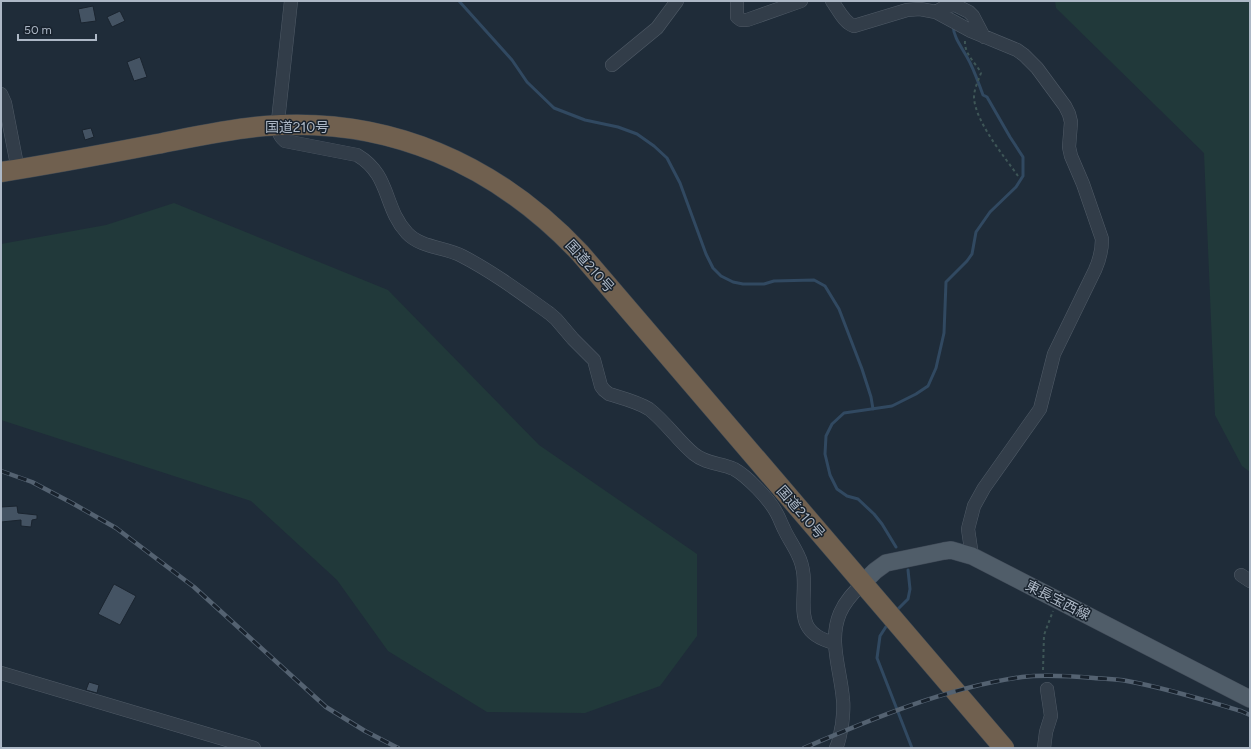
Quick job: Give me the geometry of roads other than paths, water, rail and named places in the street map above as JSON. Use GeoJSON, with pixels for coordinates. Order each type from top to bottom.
{"type":"FeatureCollection","features":[{"type":"Feature","properties":{"kind":"highway","name":"国道210号"},"geometry":{"type":"LineString","coordinates":[[9,171],[245,128],[315,126],[350,129],[381,134],[410,142],[440,154],[473,170],[506,189],[555,228],[584,258],[1004,748]]}},
{"type":"Feature","properties":{"kind":"main road","name":"東長宝西線"},"geometry":{"type":"LineString","coordinates":[[862,584],[875,570],[886,563],[944,551],[955,551],[972,556],[1250,698]]}},
{"type":"Feature","properties":{"kind":"street"},"geometry":{"type":"LineString","coordinates":[[291,1],[278,126],[278,133],[280,137],[285,141],[357,155],[366,160],[375,169],[382,180],[395,215],[407,233],[421,243],[460,255],[495,276],[556,318],[573,339],[594,360],[604,390],[609,394],[649,409],[695,455],[704,460],[734,470],[747,479],[768,501],[777,514],[802,563],[804,581],[804,618],[806,626],[816,637],[835,643]]}},
{"type":"Feature","properties":{"kind":"street"},"geometry":{"type":"LineString","coordinates":[[612,64],[657,28],[677,1]]}},
{"type":"Feature","properties":{"kind":"street"},"geometry":{"type":"LineString","coordinates":[[737,1],[737,17],[741,20],[747,20],[801,1]]}},
{"type":"Feature","properties":{"kind":"street"},"geometry":{"type":"LineString","coordinates":[[832,1],[846,22],[849,25],[854,26],[908,10],[920,9],[936,12],[946,6],[955,5],[969,12],[973,16],[984,37],[1017,50],[1024,55],[1037,68],[1065,106],[1069,114],[1069,146],[1071,156],[1083,184],[1102,240],[1100,257],[1095,270],[1054,354],[1040,409],[984,488],[974,506],[968,529],[972,556]]}},
{"type":"Feature","properties":{"kind":"street"},"geometry":{"type":"LineString","coordinates":[[1,94],[5,103],[9,171]]}},
{"type":"Feature","properties":{"kind":"street"},"geometry":{"type":"LineString","coordinates":[[836,748],[840,737],[844,710],[835,643],[836,630],[840,612],[850,597],[862,584]]}},
{"type":"Feature","properties":{"kind":"street"},"geometry":{"type":"LineString","coordinates":[[1,673],[254,748]]}},
{"type":"Feature","properties":{"kind":"street"},"geometry":{"type":"LineString","coordinates":[[1044,748],[1046,732],[1051,716],[1047,689]]}},
{"type":"Feature","properties":{"kind":"waterway"},"geometry":{"type":"LineString","coordinates":[[459,1],[512,60],[527,82],[554,108],[585,120],[618,127],[637,134],[654,146],[667,158],[680,183],[706,254],[713,268],[721,276],[733,282],[743,284],[764,284],[774,281],[814,280],[825,286],[839,309],[862,369],[871,397],[873,409]]}},
{"type":"Feature","properties":{"kind":"waterway"},"geometry":{"type":"LineString","coordinates":[[896,547],[874,514],[858,499],[847,496],[837,489],[830,475],[825,454],[826,436],[832,424],[844,413],[892,406],[928,386],[936,368],[944,333],[946,282],[972,254],[976,232],[990,212],[1016,187],[1023,176],[1023,157],[987,97],[983,95],[972,66],[956,38],[953,26]]}},
{"type":"Feature","properties":{"kind":"waterway"},"geometry":{"type":"LineString","coordinates":[[896,611],[908,599],[910,589],[908,570]]}},
{"type":"Feature","properties":{"kind":"waterway"},"geometry":{"type":"LineString","coordinates":[[889,622],[880,636],[877,658],[912,748]]}},
{"type":"Feature","properties":{"kind":"railway"},"geometry":{"type":"LineString","coordinates":[[1,471],[32,482],[116,528],[194,587],[326,707],[365,731],[398,748]]}},
{"type":"Feature","properties":{"kind":"railway"},"geometry":{"type":"LineString","coordinates":[[804,748],[884,715],[938,696],[994,682],[1031,676],[1049,675],[1127,681],[1185,694],[1250,715]]}}]}
